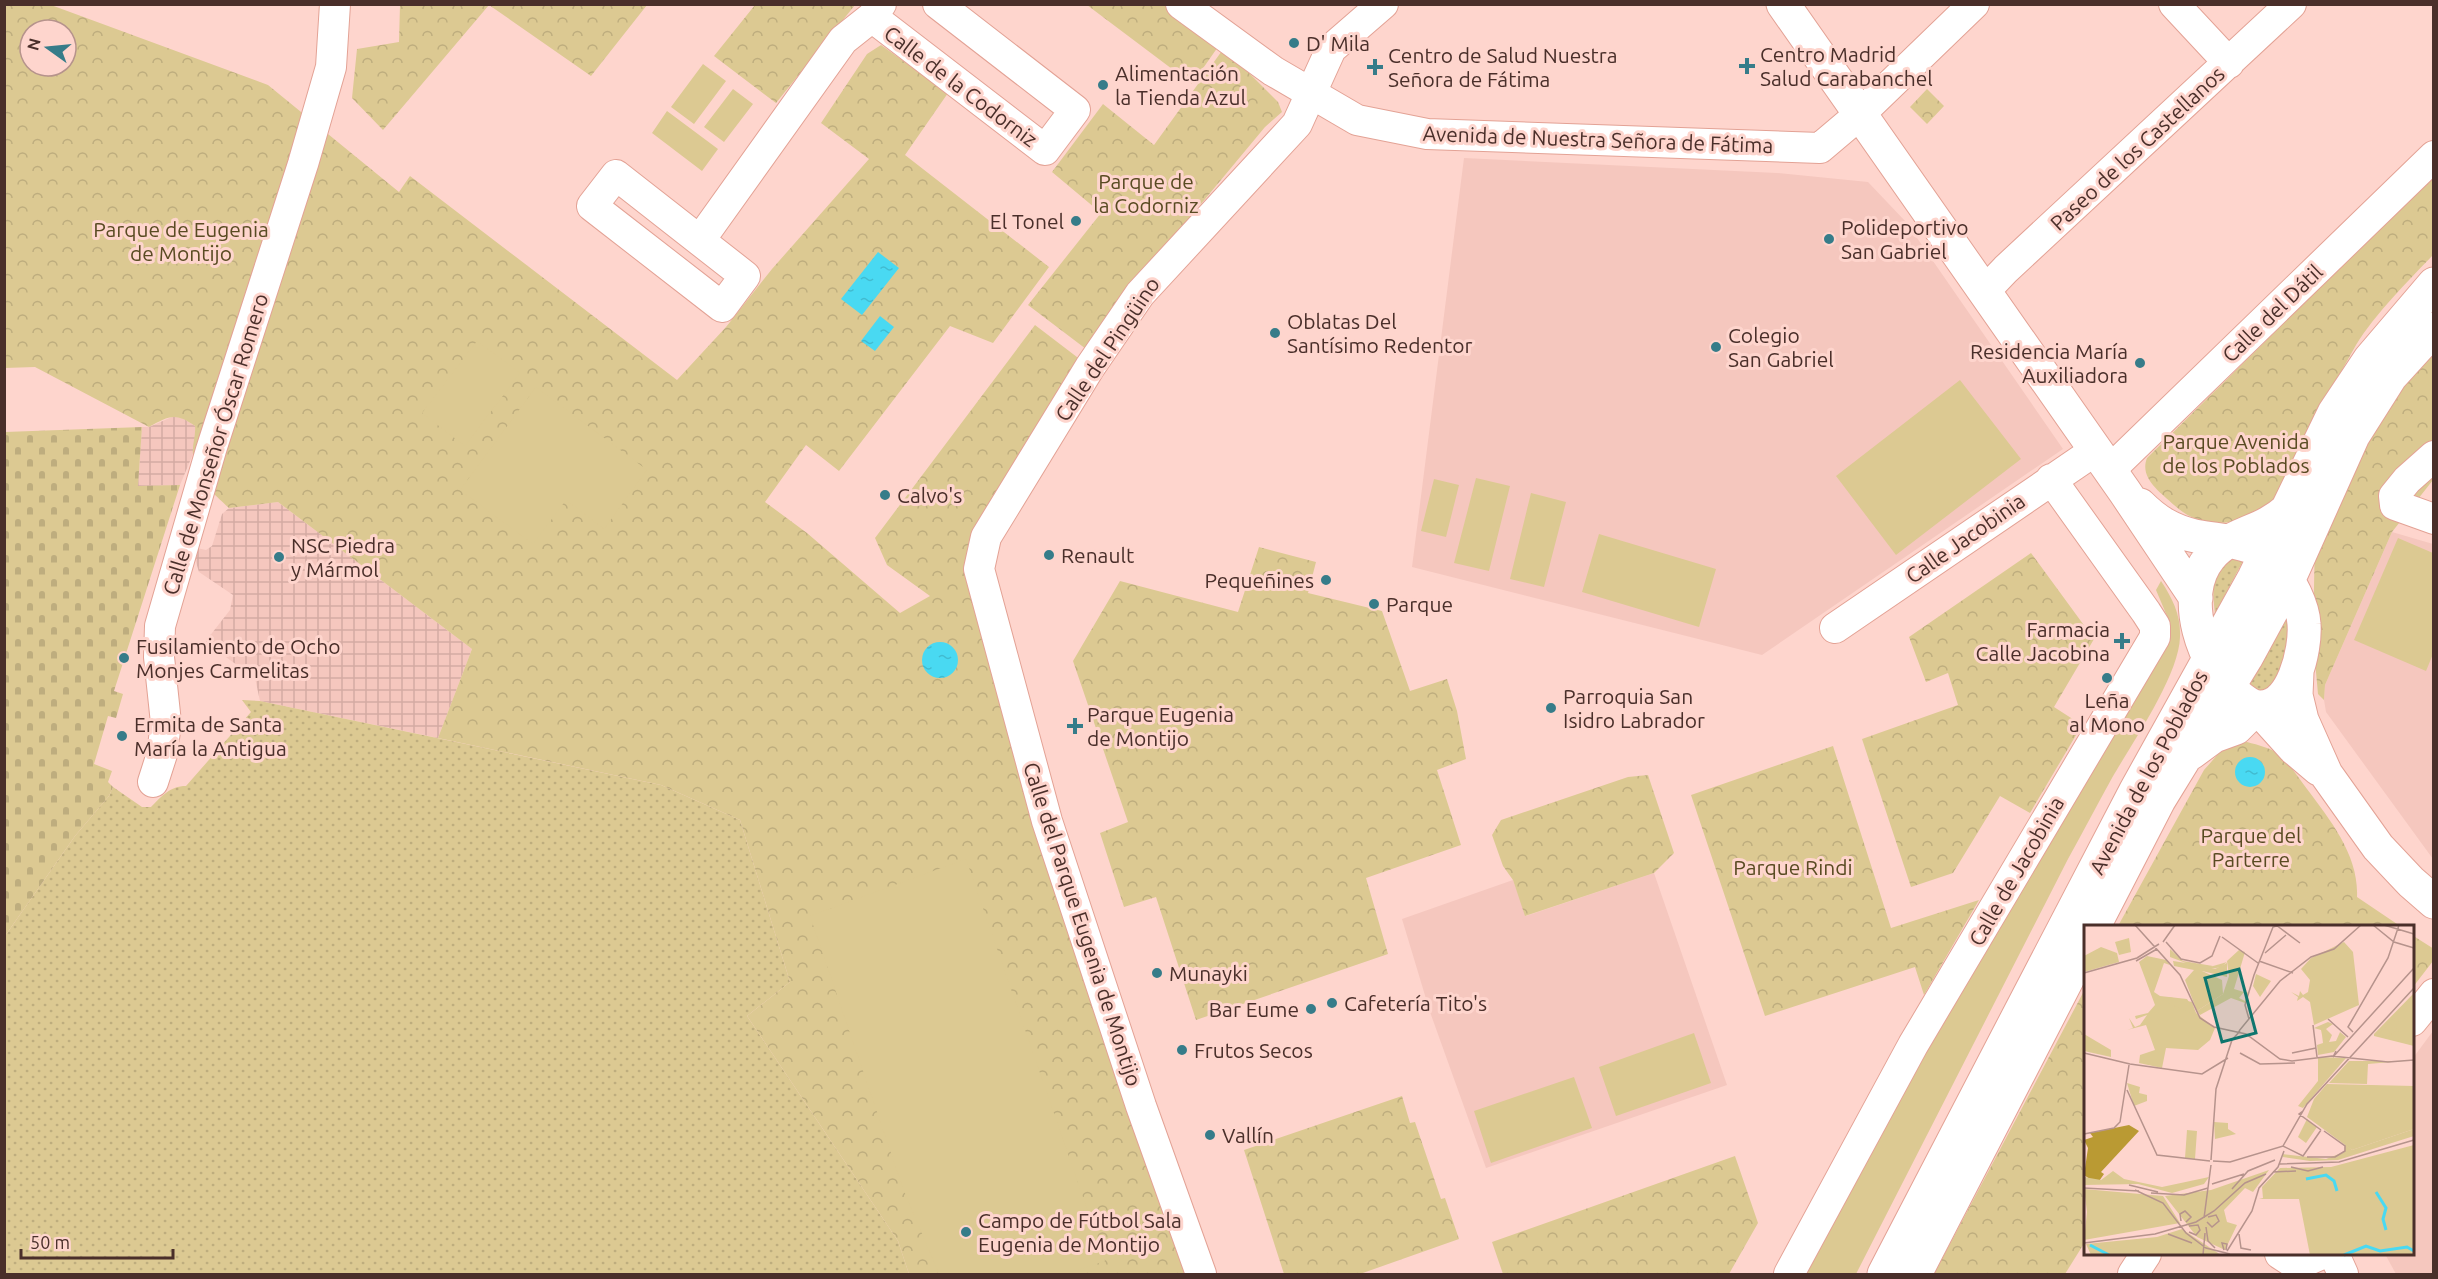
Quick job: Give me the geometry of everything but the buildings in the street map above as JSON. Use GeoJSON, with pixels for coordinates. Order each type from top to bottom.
{"type":"FeatureCollection","features":[{"type":"Feature","properties":{"kind":"main road"},"geometry":{"type":"LineString","coordinates":[[1783,4],[1859,116],[2110,471],[2196,598]]}},
{"type":"Feature","properties":{"kind":"main road","name":"Avenida de los Poblados"},"geometry":{"type":"LineString","coordinates":[[1884,1275],[2135,792],[2266,555],[2334,413],[2370,359],[2433,284]]}},
{"type":"Feature","properties":{"kind":"main road","name":"Avenida de los Poblados"},"geometry":{"type":"LineString","coordinates":[[2095,925],[2159,800],[2228,688],[2288,581],[2353,436],[2391,376],[2433,329]]}},
{"type":"Feature","properties":{"kind":"main road"},"geometry":{"type":"LineString","coordinates":[[2110,471],[2157,522],[2193,536],[2248,545],[2266,555],[2278,566],[2288,581],[2304,623],[2296,695],[2302,720],[2325,774],[2378,846],[2433,902]]}},
{"type":"Feature","properties":{"kind":"main road"},"geometry":{"type":"LineString","coordinates":[[2288,509],[2265,527],[2228,541],[2210,557],[2200,576],[2196,598],[2198,628],[2208,660],[2228,688],[2247,704],[2246,717],[2294,748],[2325,774]]}},
{"type":"Feature","properties":{"kind":"main road","name":"Avenida de los Poblados"},"geometry":{"type":"LineString","coordinates":[[2185,758],[2214,736],[2277,701],[2288,689],[2297,672]]}},
{"type":"Feature","properties":{"kind":"main road"},"geometry":{"type":"LineString","coordinates":[[1914,1275],[2084,945]]}},
{"type":"Feature","properties":{"kind":"street","name":"Calle de Monseñor Óscar Romero"},"geometry":{"type":"LineString","coordinates":[[153,782],[162,754],[166,723],[159,657],[160,626],[211,450],[303,164],[331,67],[335,4]]}},
{"type":"Feature","properties":{"kind":"street","name":"Calle de la Codorniz"},"geometry":{"type":"LineString","coordinates":[[700,240],[843,40],[876,11],[1045,150],[1075,110],[938,4]]}},
{"type":"Feature","properties":{"kind":"street","name":"Avenida de Nuestra Señora de Fátima"},"geometry":{"type":"LineString","coordinates":[[1181,4],[1273,71],[1357,120],[1427,134],[1820,148],[1859,116],[1974,4]]}},
{"type":"Feature","properties":{"kind":"street","name":"Calle del Pingüino"},"geometry":{"type":"LineString","coordinates":[[979,569],[986,537],[1090,367],[1140,294],[1297,124],[1331,49],[1383,4]]}},
{"type":"Feature","properties":{"kind":"street"},"geometry":{"type":"LineString","coordinates":[[2174,4],[2229,63]]}},
{"type":"Feature","properties":{"kind":"street","name":"Paseo de los Castellanos"},"geometry":{"type":"LineString","coordinates":[[1984,292],[2291,4]]}},
{"type":"Feature","properties":{"kind":"street","name":"Calle del Dátil"},"geometry":{"type":"LineString","coordinates":[[2110,471],[2433,156]]}},
{"type":"Feature","properties":{"kind":"street"},"geometry":{"type":"LineString","coordinates":[[616,175],[700,240],[745,276],[722,307],[592,206],[616,175]]}},
{"type":"Feature","properties":{"kind":"street"},"geometry":{"type":"LineString","coordinates":[[2433,456],[2407,480],[2394,496],[2395,505],[2433,519]]}},
{"type":"Feature","properties":{"kind":"street","name":"Calle Jacobinia"},"geometry":{"type":"LineString","coordinates":[[1834,628],[2051,479],[2110,471]]}},
{"type":"Feature","properties":{"kind":"street","name":"Calle de Jacobinia"},"geometry":{"type":"LineString","coordinates":[[1789,1275],[1913,1045],[2155,637],[2155,626],[2146,612],[2051,479]]}},
{"type":"Feature","properties":{"kind":"street","name":"Calle del Parque Eugenia de Montijo"},"geometry":{"type":"LineString","coordinates":[[979,569],[1047,821],[1141,1106],[1201,1275]]}},
{"type":"Feature","properties":{"kind":"street"},"geometry":{"type":"LineString","coordinates":[[2414,1018],[2433,994]]}},
{"type":"Feature","properties":{"kind":"street"},"geometry":{"type":"LineString","coordinates":[[2133,1275],[2145,1255]]}},
{"type":"Feature","properties":{"kind":"street"},"geometry":{"type":"LineString","coordinates":[[2334,1255],[2343,1275]]}},
{"type":"Feature","properties":{"kind":"shaded area","name":"Colegio San Gabriel"},"geometry":{"type":"Polygon","coordinates":[[[1464,158],[1777,173],[1868,182],[1906,222],[2063,449],[1762,655],[1412,567],[1464,158]]]}},
{"type":"Feature","properties":{"kind":"shaded area"},"geometry":{"type":"Polygon","coordinates":[[[174,416],[183,418],[195,426],[196,438],[193,454],[180,485],[138,486],[142,427],[149,427],[174,416]]]}},
{"type":"Feature","properties":{"kind":"shaded area"},"geometry":{"type":"Polygon","coordinates":[[[278,502],[472,649],[438,738],[260,701],[255,678],[205,642],[230,610],[233,595],[199,572],[195,559],[197,548],[206,550],[212,546],[222,514],[229,508],[278,502]]]}},
{"type":"Feature","properties":{"kind":"shaded area"},"geometry":{"type":"Polygon","coordinates":[[[2392,532],[2433,544],[2433,859],[2326,712],[2324,700],[2325,685],[2392,532]]]}},
{"type":"Feature","properties":{"kind":"shaded area"},"geometry":{"type":"Polygon","coordinates":[[[1654,873],[1727,1085],[1486,1168],[1430,1012],[1402,919],[1513,880],[1526,916],[1654,873]]]}},
{"type":"Feature","properties":{"kind":"shaded area"},"geometry":{"type":"Polygon","coordinates":[[[2433,1031],[2433,1274],[2396,1274],[2386,1255],[2414,1255],[2414,1057],[2433,1031]]]}},
{"type":"Feature","properties":{"kind":"green space"},"geometry":{"type":"Polygon","coordinates":[[[400,4],[647,5],[591,76],[489,5],[383,130],[352,98],[357,49],[399,42],[400,4]]]}},
{"type":"Feature","properties":{"kind":"green space","name":"Parque de Eugenia de Montijo"},"geometry":{"type":"Polygon","coordinates":[[[5,5],[51,5],[268,85],[399,192],[410,176],[677,380],[726,327],[772,269],[869,159],[821,123],[867,54],[881,45],[948,93],[905,155],[1049,267],[993,343],[950,326],[839,471],[806,445],[765,502],[807,533],[900,613],[930,596],[887,565],[875,538],[1035,325],[1090,367],[979,569],[1187,1274],[909,1274],[898,1241],[747,1016],[790,982],[740,820],[661,785],[438,738],[472,649],[278,502],[229,508],[205,484],[194,463],[195,426],[177,417],[172,417],[149,427],[35,367],[5,368],[5,5]]]}},
{"type":"Feature","properties":{"kind":"green space"},"geometry":{"type":"Polygon","coordinates":[[[755,5],[855,5],[776,103],[714,56],[755,5]]]}},
{"type":"Feature","properties":{"kind":"green space"},"geometry":{"type":"Polygon","coordinates":[[[1087,5],[1166,5],[1220,44],[1192,84],[1087,5]]]}},
{"type":"Feature","properties":{"kind":"green space","name":"Parque de la Codorniz"},"geometry":{"type":"Polygon","coordinates":[[[1224,48],[1278,102],[1282,112],[1265,127],[1171,240],[1086,349],[1028,305],[1101,213],[1052,172],[1103,104],[1154,145],[1224,48]]]}},
{"type":"Feature","properties":{"kind":"green space"},"geometry":{"type":"Polygon","coordinates":[[[703,64],[726,81],[694,124],[671,107],[703,64]]]}},
{"type":"Feature","properties":{"kind":"green space"},"geometry":{"type":"Polygon","coordinates":[[[733,89],[753,104],[724,142],[704,127],[733,89]]]}},
{"type":"Feature","properties":{"kind":"green space"},"geometry":{"type":"Polygon","coordinates":[[[1927,89],[1944,106],[1927,124],[1910,107],[1927,89]]]}},
{"type":"Feature","properties":{"kind":"green space"},"geometry":{"type":"Polygon","coordinates":[[[667,111],[718,149],[702,171],[652,133],[667,111]]]}},
{"type":"Feature","properties":{"kind":"green space","name":"Parque Avenida de los Poblados"},"geometry":{"type":"Polygon","coordinates":[[[2433,176],[2433,255],[2382,310],[2356,345],[2324,405],[2285,488],[2261,510],[2232,522],[2202,521],[2187,515],[2152,484],[2146,472],[2147,458],[2433,176]]]}},
{"type":"Feature","properties":{"kind":"green space"},"geometry":{"type":"Polygon","coordinates":[[[2433,340],[2433,480],[2392,532],[2325,685],[2324,700],[2318,694],[2313,639],[2315,535],[2397,374],[2433,340]]]}},
{"type":"Feature","properties":{"kind":"green space"},"geometry":{"type":"Polygon","coordinates":[[[477,341],[520,373],[465,446],[422,413],[477,341]]]}},
{"type":"Feature","properties":{"kind":"green space"},"geometry":{"type":"Polygon","coordinates":[[[1960,380],[2021,459],[1896,555],[1836,476],[1960,380]]]}},
{"type":"Feature","properties":{"kind":"green space"},"geometry":{"type":"Polygon","coordinates":[[[536,387],[647,470],[604,529],[566,500],[533,544],[460,490],[536,387]]]}},
{"type":"Feature","properties":{"kind":"green space"},"geometry":{"type":"Polygon","coordinates":[[[142,427],[138,486],[180,485],[114,691],[123,694],[116,718],[108,716],[94,764],[112,771],[108,782],[113,787],[109,796],[75,836],[5,936],[5,432],[142,427]]]}},
{"type":"Feature","properties":{"kind":"green space"},"geometry":{"type":"Polygon","coordinates":[[[1476,478],[1510,486],[1489,571],[1454,563],[1476,478]]]}},
{"type":"Feature","properties":{"kind":"green space"},"geometry":{"type":"Polygon","coordinates":[[[1434,479],[1459,485],[1446,537],[1421,531],[1434,479]]]}},
{"type":"Feature","properties":{"kind":"green space"},"geometry":{"type":"Polygon","coordinates":[[[1531,493],[1566,502],[1544,587],[1510,579],[1531,493]]]}},
{"type":"Feature","properties":{"kind":"green space"},"geometry":{"type":"Polygon","coordinates":[[[1599,534],[1716,569],[1699,627],[1582,592],[1599,534]]]}},
{"type":"Feature","properties":{"kind":"green space"},"geometry":{"type":"Polygon","coordinates":[[[2398,538],[2433,553],[2433,654],[2426,671],[2354,640],[2398,538]]]}},
{"type":"Feature","properties":{"kind":"green space"},"geometry":{"type":"Polygon","coordinates":[[[1259,547],[1316,562],[1308,593],[1382,611],[1410,691],[1447,679],[1457,711],[1466,759],[1437,770],[1461,845],[1366,878],[1388,954],[1196,1020],[1156,897],[1124,907],[1100,833],[1128,822],[1073,661],[1120,581],[1238,612],[1259,547]]]}},
{"type":"Feature","properties":{"kind":"green space"},"geometry":{"type":"Polygon","coordinates":[[[2031,553],[2094,639],[2054,707],[2082,725],[2030,813],[2000,796],[1953,873],[1911,887],[1862,739],[1958,705],[1948,673],[1926,682],[1909,637],[2031,553]]]}},
{"type":"Feature","properties":{"kind":"green space"},"geometry":{"type":"Polygon","coordinates":[[[2230,558],[2244,559],[2215,614],[2214,583],[2230,558]]]}},
{"type":"Feature","properties":{"kind":"green space"},"geometry":{"type":"Polygon","coordinates":[[[2161,581],[2175,608],[2180,629],[2178,653],[2163,690],[2068,859],[1856,1274],[1804,1274],[1883,1128],[2168,630],[2167,616],[2156,590],[2161,581]]]}},
{"type":"Feature","properties":{"kind":"green space"},"geometry":{"type":"Polygon","coordinates":[[[2286,616],[2290,626],[2290,645],[2279,674],[2269,692],[2247,688],[2286,616]]]}},
{"type":"Feature","properties":{"kind":"green space"},"geometry":{"type":"Polygon","coordinates":[[[242,700],[260,701],[661,785],[740,820],[790,982],[747,1016],[898,1241],[909,1274],[5,1274],[5,936],[75,836],[109,796],[113,787],[142,807],[151,807],[171,790],[186,786],[251,712],[242,700]]]}},
{"type":"Feature","properties":{"kind":"green space","name":"Parque del Parterre"},"geometry":{"type":"Polygon","coordinates":[[[2247,742],[2265,747],[2281,756],[2342,840],[2353,867],[2357,897],[2399,925],[2119,925],[2204,770],[2218,754],[2238,743],[2247,742]]]}},
{"type":"Feature","properties":{"kind":"green space","name":"Parque Rindi"},"geometry":{"type":"Polygon","coordinates":[[[1833,746],[1891,928],[1979,900],[1924,995],[1915,967],[1765,1016],[1691,795],[1833,746]]]}},
{"type":"Feature","properties":{"kind":"green space"},"geometry":{"type":"Polygon","coordinates":[[[1648,775],[1674,853],[1654,873],[1525,916],[1513,880],[1503,866],[1492,835],[1501,820],[1628,777],[1648,775]]]}},
{"type":"Feature","properties":{"kind":"green space"},"geometry":{"type":"Polygon","coordinates":[[[966,859],[1105,1261],[1066,1274],[939,1274],[904,1191],[810,916],[966,859]]]}},
{"type":"Feature","properties":{"kind":"green space"},"geometry":{"type":"Polygon","coordinates":[[[2414,936],[2434,949],[2433,961],[2414,986],[2414,936]]]}},
{"type":"Feature","properties":{"kind":"green space"},"geometry":{"type":"Polygon","coordinates":[[[2084,991],[2084,1244],[2065,1274],[1934,1274],[2084,991]]]}},
{"type":"Feature","properties":{"kind":"green space"},"geometry":{"type":"Polygon","coordinates":[[[1694,1033],[1711,1083],[1616,1116],[1599,1067],[1694,1033]]]}},
{"type":"Feature","properties":{"kind":"green space"},"geometry":{"type":"Polygon","coordinates":[[[1574,1077],[1592,1128],[1491,1163],[1474,1111],[1574,1077]]]}},
{"type":"Feature","properties":{"kind":"green space"},"geometry":{"type":"Polygon","coordinates":[[[1402,1096],[1410,1123],[1415,1122],[1441,1199],[1445,1198],[1459,1239],[1360,1274],[1284,1274],[1244,1150],[1402,1096]]]}},
{"type":"Feature","properties":{"kind":"green space"},"geometry":{"type":"Polygon","coordinates":[[[1735,1156],[1758,1223],[1729,1274],[1503,1274],[1492,1242],[1735,1156]]]}},
{"type":"Feature","properties":{"kind":"water"},"geometry":{"type":"Polygon","coordinates":[[[878,252],[899,268],[862,315],[841,299],[878,252]]]}},
{"type":"Feature","properties":{"kind":"water"},"geometry":{"type":"Polygon","coordinates":[[[880,316],[894,327],[875,351],[861,341],[880,316]]]}},
{"type":"Feature","properties":{"kind":"water"},"geometry":{"type":"Polygon","coordinates":[[[940,642],[953,647],[958,660],[953,673],[940,678],[927,673],[922,660],[927,647],[940,642]]]}},
{"type":"Feature","properties":{"kind":"water"},"geometry":{"type":"Polygon","coordinates":[[[2250,757],[2260,762],[2265,772],[2260,782],[2250,787],[2240,782],[2235,772],[2240,762],[2250,757]]]}},
{"type":"Feature","properties":{"kind":"place","name":"D' Mila"},"geometry":{"type":"Point","coordinates":[1294,43]}},
{"type":"Feature","properties":{"kind":"place","name":"Centro Madrid Salud Carabanchel"},"geometry":{"type":"Point","coordinates":[1747,66]}},
{"type":"Feature","properties":{"kind":"place","name":"Centro de Salud Nuestra Señora de Fátima"},"geometry":{"type":"Point","coordinates":[1375,67]}},
{"type":"Feature","properties":{"kind":"place","name":"Alimentación la Tienda Azul"},"geometry":{"type":"Point","coordinates":[1103,85]}},
{"type":"Feature","properties":{"kind":"place","name":"El Tonel"},"geometry":{"type":"Point","coordinates":[1076,221]}},
{"type":"Feature","properties":{"kind":"place","name":"Polideportivo San Gabriel"},"geometry":{"type":"Point","coordinates":[1829,239]}},
{"type":"Feature","properties":{"kind":"place","name":"Oblatas Del Santísimo Redentor"},"geometry":{"type":"Point","coordinates":[1275,333]}},
{"type":"Feature","properties":{"kind":"place","name":"Colegio San Gabriel"},"geometry":{"type":"Point","coordinates":[1716,347]}},
{"type":"Feature","properties":{"kind":"place","name":"Residencia María Auxiliadora"},"geometry":{"type":"Point","coordinates":[2140,363]}},
{"type":"Feature","properties":{"kind":"place","name":"Calvo's"},"geometry":{"type":"Point","coordinates":[885,495]}},
{"type":"Feature","properties":{"kind":"place","name":"Renault"},"geometry":{"type":"Point","coordinates":[1049,555]}},
{"type":"Feature","properties":{"kind":"place","name":"NSC Piedra y Mármol"},"geometry":{"type":"Point","coordinates":[279,557]}},
{"type":"Feature","properties":{"kind":"place","name":"Pequeñines"},"geometry":{"type":"Point","coordinates":[1326,580]}},
{"type":"Feature","properties":{"kind":"place","name":"Parque"},"geometry":{"type":"Point","coordinates":[1374,604]}},
{"type":"Feature","properties":{"kind":"place","name":"Farmacia Calle Jacobina"},"geometry":{"type":"Point","coordinates":[2122,641]}},
{"type":"Feature","properties":{"kind":"place","name":"Fusilamiento de Ocho Monjes Carmelitas"},"geometry":{"type":"Point","coordinates":[124,658]}},
{"type":"Feature","properties":{"kind":"place","name":"Leña al Mono"},"geometry":{"type":"Point","coordinates":[2107,678]}},
{"type":"Feature","properties":{"kind":"place","name":"Parroquia San Isidro Labrador"},"geometry":{"type":"Point","coordinates":[1551,708]}},
{"type":"Feature","properties":{"kind":"place","name":"Parque Eugenia de Montijo"},"geometry":{"type":"Point","coordinates":[1075,726]}},
{"type":"Feature","properties":{"kind":"place","name":"Ermita de Santa María la Antigua"},"geometry":{"type":"Point","coordinates":[122,736]}},
{"type":"Feature","properties":{"kind":"place","name":"Munayki"},"geometry":{"type":"Point","coordinates":[1157,973]}},
{"type":"Feature","properties":{"kind":"place","name":"Cafetería Tito's"},"geometry":{"type":"Point","coordinates":[1332,1003]}},
{"type":"Feature","properties":{"kind":"place","name":"Bar Eume"},"geometry":{"type":"Point","coordinates":[1311,1009]}},
{"type":"Feature","properties":{"kind":"place","name":"Frutos Secos"},"geometry":{"type":"Point","coordinates":[1182,1050]}},
{"type":"Feature","properties":{"kind":"place","name":"Vallín"},"geometry":{"type":"Point","coordinates":[1210,1135]}},
{"type":"Feature","properties":{"kind":"place","name":"Campo de Fútbol Sala Eugenia de Montijo"},"geometry":{"type":"Point","coordinates":[966,1232]}}]}
